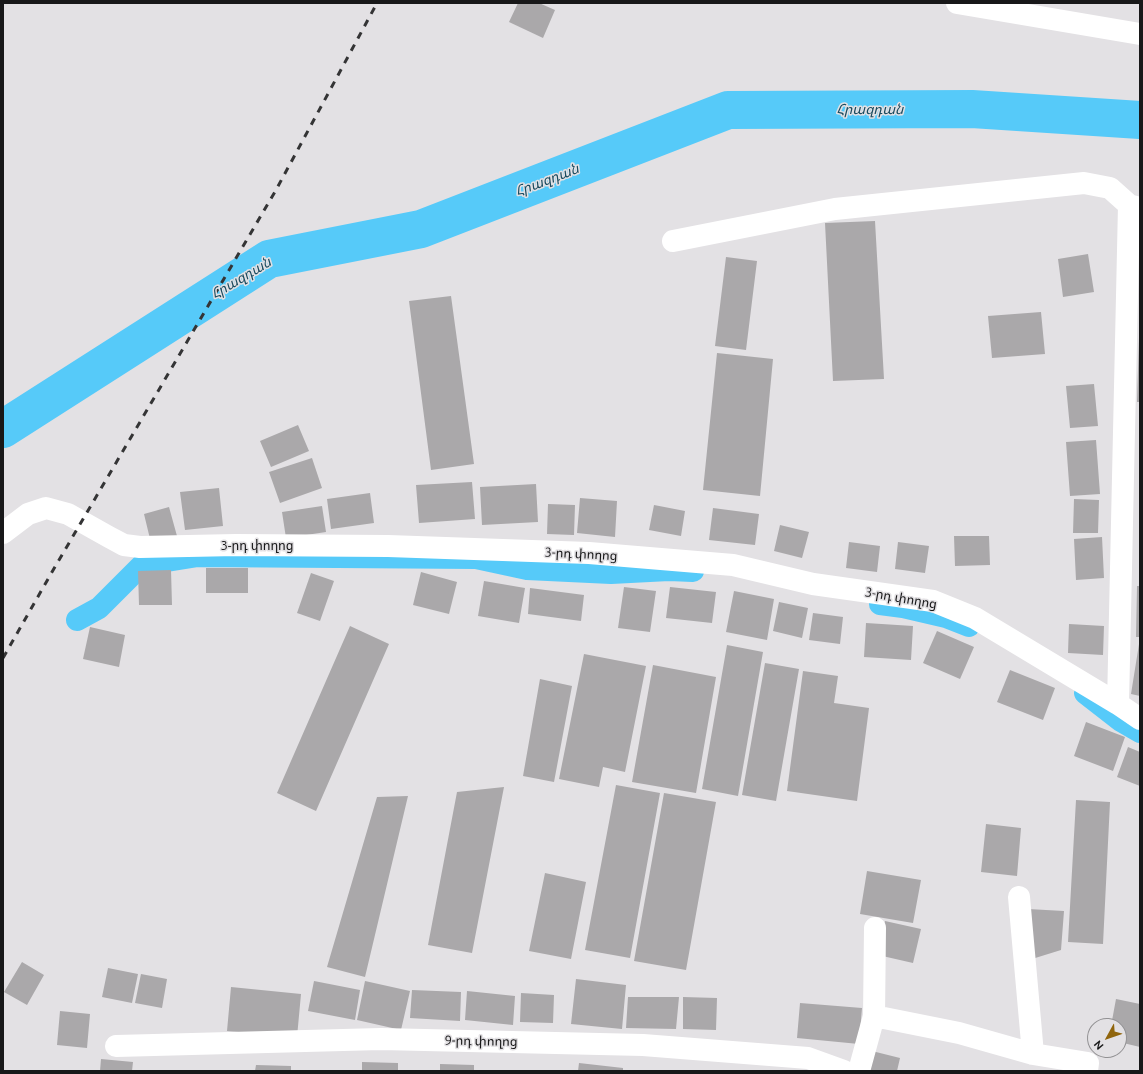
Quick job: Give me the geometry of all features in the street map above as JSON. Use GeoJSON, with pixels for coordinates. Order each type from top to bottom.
{"type":"FeatureCollection","features":[{"type":"Feature","properties":{"kind":"street"},"geometry":{"type":"LineString","coordinates":[[957,3],[1140,34]]}},
{"type":"Feature","properties":{"kind":"street"},"geometry":{"type":"LineString","coordinates":[[673,241],[836,209],[1084,183],[1110,188],[1135,207],[1118,704]]}},
{"type":"Feature","properties":{"kind":"street","name":"3-րդ փողոց"},"geometry":{"type":"LineString","coordinates":[[3,533],[28,514],[46,508],[68,514],[124,545],[140,547],[236,545],[388,546],[588,553],[734,565],[813,584],[933,601],[975,618],[1118,704],[1140,719]]}},
{"type":"Feature","properties":{"kind":"street"},"geometry":{"type":"LineString","coordinates":[[1019,897],[1033,1054]]}},
{"type":"Feature","properties":{"kind":"street"},"geometry":{"type":"LineString","coordinates":[[859,1071],[874,1016],[875,928]]}},
{"type":"Feature","properties":{"kind":"street"},"geometry":{"type":"LineString","coordinates":[[874,1016],[959,1033],[1033,1054],[1088,1063],[1088,1071]]}},
{"type":"Feature","properties":{"kind":"street","name":"9-րդ փողոց"},"geometry":{"type":"LineString","coordinates":[[116,1046],[381,1039],[643,1045],[808,1058],[844,1071]]}},
{"type":"Feature","properties":{"kind":"building"},"geometry":{"type":"Polygon","coordinates":[[[518,3],[539,3],[555,10],[543,38],[509,22],[518,3]]]}},
{"type":"Feature","properties":{"kind":"building"},"geometry":{"type":"Polygon","coordinates":[[[875,221],[884,379],[833,381],[825,223],[875,221]]]}},
{"type":"Feature","properties":{"kind":"building"},"geometry":{"type":"Polygon","coordinates":[[[1088,254],[1094,292],[1063,297],[1058,259],[1088,254]]]}},
{"type":"Feature","properties":{"kind":"building"},"geometry":{"type":"Polygon","coordinates":[[[726,257],[757,261],[746,350],[715,346],[726,257]]]}},
{"type":"Feature","properties":{"kind":"building"},"geometry":{"type":"Polygon","coordinates":[[[451,296],[474,464],[431,470],[409,301],[451,296]]]}},
{"type":"Feature","properties":{"kind":"building"},"geometry":{"type":"Polygon","coordinates":[[[1041,312],[1045,354],[992,358],[988,316],[1041,312]]]}},
{"type":"Feature","properties":{"kind":"building"},"geometry":{"type":"Polygon","coordinates":[[[1139,338],[1140,402],[1137,402],[1139,338]]]}},
{"type":"Feature","properties":{"kind":"building"},"geometry":{"type":"Polygon","coordinates":[[[717,353],[773,359],[760,496],[703,490],[717,353]]]}},
{"type":"Feature","properties":{"kind":"building"},"geometry":{"type":"Polygon","coordinates":[[[1094,384],[1098,426],[1070,428],[1066,386],[1094,384]]]}},
{"type":"Feature","properties":{"kind":"building"},"geometry":{"type":"Polygon","coordinates":[[[298,425],[309,451],[271,467],[260,441],[298,425]]]}},
{"type":"Feature","properties":{"kind":"building"},"geometry":{"type":"Polygon","coordinates":[[[1096,440],[1100,494],[1070,496],[1066,442],[1096,440]]]}},
{"type":"Feature","properties":{"kind":"building"},"geometry":{"type":"Polygon","coordinates":[[[312,458],[322,488],[280,503],[269,472],[312,458]]]}},
{"type":"Feature","properties":{"kind":"building"},"geometry":{"type":"Polygon","coordinates":[[[472,482],[475,519],[419,523],[416,485],[472,482]]]}},
{"type":"Feature","properties":{"kind":"building"},"geometry":{"type":"Polygon","coordinates":[[[536,484],[538,522],[482,525],[480,487],[536,484]]]}},
{"type":"Feature","properties":{"kind":"building"},"geometry":{"type":"Polygon","coordinates":[[[219,488],[223,526],[185,530],[180,492],[219,488]]]}},
{"type":"Feature","properties":{"kind":"building"},"geometry":{"type":"Polygon","coordinates":[[[370,493],[374,523],[331,529],[327,499],[370,493]]]}},
{"type":"Feature","properties":{"kind":"building"},"geometry":{"type":"Polygon","coordinates":[[[580,498],[617,501],[615,537],[577,533],[580,498]]]}},
{"type":"Feature","properties":{"kind":"building"},"geometry":{"type":"Polygon","coordinates":[[[1074,499],[1099,500],[1098,533],[1073,533],[1074,499]]]}},
{"type":"Feature","properties":{"kind":"building"},"geometry":{"type":"Polygon","coordinates":[[[548,504],[575,505],[574,535],[547,534],[548,504]]]}},
{"type":"Feature","properties":{"kind":"building"},"geometry":{"type":"Polygon","coordinates":[[[654,505],[685,511],[681,536],[649,530],[654,505]]]}},
{"type":"Feature","properties":{"kind":"building"},"geometry":{"type":"Polygon","coordinates":[[[322,506],[326,532],[286,538],[282,512],[322,506]]]}},
{"type":"Feature","properties":{"kind":"building"},"geometry":{"type":"Polygon","coordinates":[[[169,507],[177,536],[151,543],[144,514],[169,507]]]}},
{"type":"Feature","properties":{"kind":"building"},"geometry":{"type":"Polygon","coordinates":[[[713,508],[759,514],[755,545],[709,540],[713,508]]]}},
{"type":"Feature","properties":{"kind":"building"},"geometry":{"type":"Polygon","coordinates":[[[780,525],[809,532],[802,558],[774,551],[780,525]]]}},
{"type":"Feature","properties":{"kind":"building"},"geometry":{"type":"Polygon","coordinates":[[[954,536],[989,536],[990,565],[955,566],[954,536]]]}},
{"type":"Feature","properties":{"kind":"building"},"geometry":{"type":"Polygon","coordinates":[[[1102,537],[1104,578],[1076,580],[1074,539],[1102,537]]]}},
{"type":"Feature","properties":{"kind":"building"},"geometry":{"type":"Polygon","coordinates":[[[849,542],[880,546],[877,572],[846,568],[849,542]]]}},
{"type":"Feature","properties":{"kind":"building"},"geometry":{"type":"Polygon","coordinates":[[[898,542],[929,546],[925,573],[895,569],[898,542]]]}},
{"type":"Feature","properties":{"kind":"building"},"geometry":{"type":"Polygon","coordinates":[[[206,568],[248,568],[248,593],[206,593],[206,568]]]}},
{"type":"Feature","properties":{"kind":"building"},"geometry":{"type":"Polygon","coordinates":[[[171,570],[172,605],[139,605],[138,571],[171,570]]]}},
{"type":"Feature","properties":{"kind":"building"},"geometry":{"type":"Polygon","coordinates":[[[421,572],[457,582],[449,614],[413,605],[421,572]]]}},
{"type":"Feature","properties":{"kind":"building"},"geometry":{"type":"Polygon","coordinates":[[[311,573],[334,581],[320,621],[297,613],[311,573]]]}},
{"type":"Feature","properties":{"kind":"building"},"geometry":{"type":"Polygon","coordinates":[[[484,581],[525,588],[519,623],[478,616],[484,581]]]}},
{"type":"Feature","properties":{"kind":"building"},"geometry":{"type":"Polygon","coordinates":[[[1137,586],[1140,586],[1140,637],[1136,637],[1137,586]]]}},
{"type":"Feature","properties":{"kind":"building"},"geometry":{"type":"Polygon","coordinates":[[[624,587],[656,591],[650,632],[618,628],[624,587]]]}},
{"type":"Feature","properties":{"kind":"building"},"geometry":{"type":"Polygon","coordinates":[[[670,587],[716,592],[712,623],[666,618],[670,587]]]}},
{"type":"Feature","properties":{"kind":"building"},"geometry":{"type":"Polygon","coordinates":[[[530,588],[584,595],[581,621],[528,614],[530,588]]]}},
{"type":"Feature","properties":{"kind":"building"},"geometry":{"type":"Polygon","coordinates":[[[734,591],[774,599],[767,640],[726,632],[734,591]]]}},
{"type":"Feature","properties":{"kind":"building"},"geometry":{"type":"Polygon","coordinates":[[[779,602],[808,608],[802,638],[773,631],[779,602]]]}},
{"type":"Feature","properties":{"kind":"building"},"geometry":{"type":"Polygon","coordinates":[[[813,613],[843,617],[840,644],[809,640],[813,613]]]}},
{"type":"Feature","properties":{"kind":"building"},"geometry":{"type":"Polygon","coordinates":[[[866,623],[913,626],[911,660],[864,657],[866,623]]]}},
{"type":"Feature","properties":{"kind":"building"},"geometry":{"type":"Polygon","coordinates":[[[1069,624],[1104,626],[1103,655],[1068,653],[1069,624]]]}},
{"type":"Feature","properties":{"kind":"building"},"geometry":{"type":"Polygon","coordinates":[[[350,626],[389,644],[316,811],[277,793],[350,626]]]}},
{"type":"Feature","properties":{"kind":"building"},"geometry":{"type":"Polygon","coordinates":[[[90,627],[125,635],[119,667],[83,659],[90,627]]]}},
{"type":"Feature","properties":{"kind":"building"},"geometry":{"type":"Polygon","coordinates":[[[937,631],[974,647],[960,679],[923,663],[937,631]]]}},
{"type":"Feature","properties":{"kind":"building"},"geometry":{"type":"Polygon","coordinates":[[[1140,644],[1140,696],[1131,694],[1140,644]]]}},
{"type":"Feature","properties":{"kind":"building"},"geometry":{"type":"Polygon","coordinates":[[[727,645],[763,652],[738,796],[702,789],[727,645]]]}},
{"type":"Feature","properties":{"kind":"building"},"geometry":{"type":"Polygon","coordinates":[[[584,654],[646,666],[625,772],[603,767],[599,787],[559,779],[584,654]]]}},
{"type":"Feature","properties":{"kind":"building"},"geometry":{"type":"Polygon","coordinates":[[[765,663],[799,669],[776,801],[742,795],[765,663]]]}},
{"type":"Feature","properties":{"kind":"building"},"geometry":{"type":"Polygon","coordinates":[[[653,665],[716,677],[696,793],[632,782],[653,665]]]}},
{"type":"Feature","properties":{"kind":"building"},"geometry":{"type":"Polygon","coordinates":[[[1010,670],[1055,688],[1043,720],[997,702],[1010,670]]]}},
{"type":"Feature","properties":{"kind":"building"},"geometry":{"type":"Polygon","coordinates":[[[803,671],[838,676],[834,703],[869,708],[857,801],[787,791],[803,671]]]}},
{"type":"Feature","properties":{"kind":"building"},"geometry":{"type":"Polygon","coordinates":[[[540,679],[572,686],[554,782],[523,776],[540,679]]]}},
{"type":"Feature","properties":{"kind":"building"},"geometry":{"type":"Polygon","coordinates":[[[1086,722],[1125,737],[1113,771],[1074,756],[1086,722]]]}},
{"type":"Feature","properties":{"kind":"building"},"geometry":{"type":"Polygon","coordinates":[[[1128,747],[1140,752],[1140,786],[1117,777],[1128,747]]]}},
{"type":"Feature","properties":{"kind":"building"},"geometry":{"type":"Polygon","coordinates":[[[616,785],[660,793],[630,958],[585,950],[616,785]]]}},
{"type":"Feature","properties":{"kind":"building"},"geometry":{"type":"Polygon","coordinates":[[[504,787],[472,953],[428,945],[457,792],[504,787]]]}},
{"type":"Feature","properties":{"kind":"building"},"geometry":{"type":"Polygon","coordinates":[[[664,793],[716,802],[686,970],[634,961],[664,793]]]}},
{"type":"Feature","properties":{"kind":"building"},"geometry":{"type":"Polygon","coordinates":[[[408,796],[365,977],[327,967],[377,797],[408,796]]]}},
{"type":"Feature","properties":{"kind":"building"},"geometry":{"type":"Polygon","coordinates":[[[1076,800],[1110,802],[1103,944],[1068,942],[1076,800]]]}},
{"type":"Feature","properties":{"kind":"building"},"geometry":{"type":"Polygon","coordinates":[[[986,824],[1021,828],[1017,876],[981,872],[986,824]]]}},
{"type":"Feature","properties":{"kind":"building"},"geometry":{"type":"Polygon","coordinates":[[[867,871],[921,880],[913,923],[860,914],[867,871]]]}},
{"type":"Feature","properties":{"kind":"building"},"geometry":{"type":"Polygon","coordinates":[[[545,873],[586,882],[571,959],[529,951],[545,873]]]}},
{"type":"Feature","properties":{"kind":"building"},"geometry":{"type":"Polygon","coordinates":[[[1028,909],[1064,911],[1061,950],[1032,959],[1028,909]]]}},
{"type":"Feature","properties":{"kind":"building"},"geometry":{"type":"Polygon","coordinates":[[[885,921],[921,929],[913,963],[878,955],[885,921]]]}},
{"type":"Feature","properties":{"kind":"building"},"geometry":{"type":"Polygon","coordinates":[[[22,962],[44,975],[27,1005],[4,992],[22,962]]]}},
{"type":"Feature","properties":{"kind":"building"},"geometry":{"type":"Polygon","coordinates":[[[108,968],[138,974],[132,1003],[102,997],[108,968]]]}},
{"type":"Feature","properties":{"kind":"building"},"geometry":{"type":"Polygon","coordinates":[[[141,974],[167,979],[162,1008],[135,1003],[141,974]]]}},
{"type":"Feature","properties":{"kind":"building"},"geometry":{"type":"Polygon","coordinates":[[[576,979],[626,985],[622,1029],[571,1024],[576,979]]]}},
{"type":"Feature","properties":{"kind":"building"},"geometry":{"type":"Polygon","coordinates":[[[314,981],[360,990],[355,1020],[308,1011],[314,981]]]}},
{"type":"Feature","properties":{"kind":"building"},"geometry":{"type":"Polygon","coordinates":[[[365,981],[410,991],[401,1030],[357,1020],[365,981]]]}},
{"type":"Feature","properties":{"kind":"building"},"geometry":{"type":"Polygon","coordinates":[[[231,987],[301,994],[297,1037],[227,1031],[231,987]]]}},
{"type":"Feature","properties":{"kind":"building"},"geometry":{"type":"Polygon","coordinates":[[[412,990],[461,992],[460,1021],[410,1018],[412,990]]]}},
{"type":"Feature","properties":{"kind":"building"},"geometry":{"type":"Polygon","coordinates":[[[467,991],[515,996],[513,1025],[465,1020],[467,991]]]}},
{"type":"Feature","properties":{"kind":"building"},"geometry":{"type":"Polygon","coordinates":[[[521,993],[554,995],[553,1023],[520,1022],[521,993]]]}},
{"type":"Feature","properties":{"kind":"building"},"geometry":{"type":"Polygon","coordinates":[[[628,997],[679,997],[676,1029],[626,1028],[628,997]]]}},
{"type":"Feature","properties":{"kind":"building"},"geometry":{"type":"Polygon","coordinates":[[[683,997],[717,998],[716,1030],[683,1029],[683,997]]]}},
{"type":"Feature","properties":{"kind":"building"},"geometry":{"type":"Polygon","coordinates":[[[1116,999],[1140,1004],[1140,1047],[1127,1044],[1127,1018],[1112,1018],[1116,999]]]}},
{"type":"Feature","properties":{"kind":"building"},"geometry":{"type":"Polygon","coordinates":[[[800,1003],[862,1008],[859,1044],[797,1038],[800,1003]]]}},
{"type":"Feature","properties":{"kind":"building"},"geometry":{"type":"Polygon","coordinates":[[[60,1011],[90,1014],[87,1048],[57,1045],[60,1011]]]}},
{"type":"Feature","properties":{"kind":"building"},"geometry":{"type":"Polygon","coordinates":[[[872,1051],[900,1058],[897,1071],[867,1071],[872,1051]]]}},
{"type":"Feature","properties":{"kind":"building"},"geometry":{"type":"Polygon","coordinates":[[[101,1059],[133,1062],[132,1071],[100,1071],[101,1059]]]}},
{"type":"Feature","properties":{"kind":"building"},"geometry":{"type":"Polygon","coordinates":[[[362,1062],[398,1063],[398,1071],[362,1071],[362,1062]]]}},
{"type":"Feature","properties":{"kind":"building"},"geometry":{"type":"Polygon","coordinates":[[[579,1063],[623,1068],[623,1071],[578,1071],[579,1063]]]}},
{"type":"Feature","properties":{"kind":"building"},"geometry":{"type":"Polygon","coordinates":[[[440,1064],[474,1065],[474,1071],[440,1071],[440,1064]]]}},
{"type":"Feature","properties":{"kind":"building"},"geometry":{"type":"Polygon","coordinates":[[[256,1065],[291,1066],[291,1071],[255,1071],[256,1065]]]}},
{"type":"Feature","properties":{"kind":"waterway","name":"Հրազդան"},"geometry":{"type":"LineString","coordinates":[[3,429],[269,259],[421,229],[728,110],[972,109],[1140,120]]}},
{"type":"Feature","properties":{"kind":"waterway"},"geometry":{"type":"LineString","coordinates":[[77,620],[99,608],[142,565],[198,556],[476,558],[527,569],[611,573],[669,570],[693,571]]}},
{"type":"Feature","properties":{"kind":"waterway"},"geometry":{"type":"LineString","coordinates":[[880,604],[903,607],[946,617],[969,626]]}},
{"type":"Feature","properties":{"kind":"waterway"},"geometry":{"type":"LineString","coordinates":[[1085,693],[1121,721],[1140,732]]}},
{"type":"Feature","properties":{"kind":"railway"},"geometry":{"type":"LineString","coordinates":[[3,658],[276,190],[377,3]]}}]}
